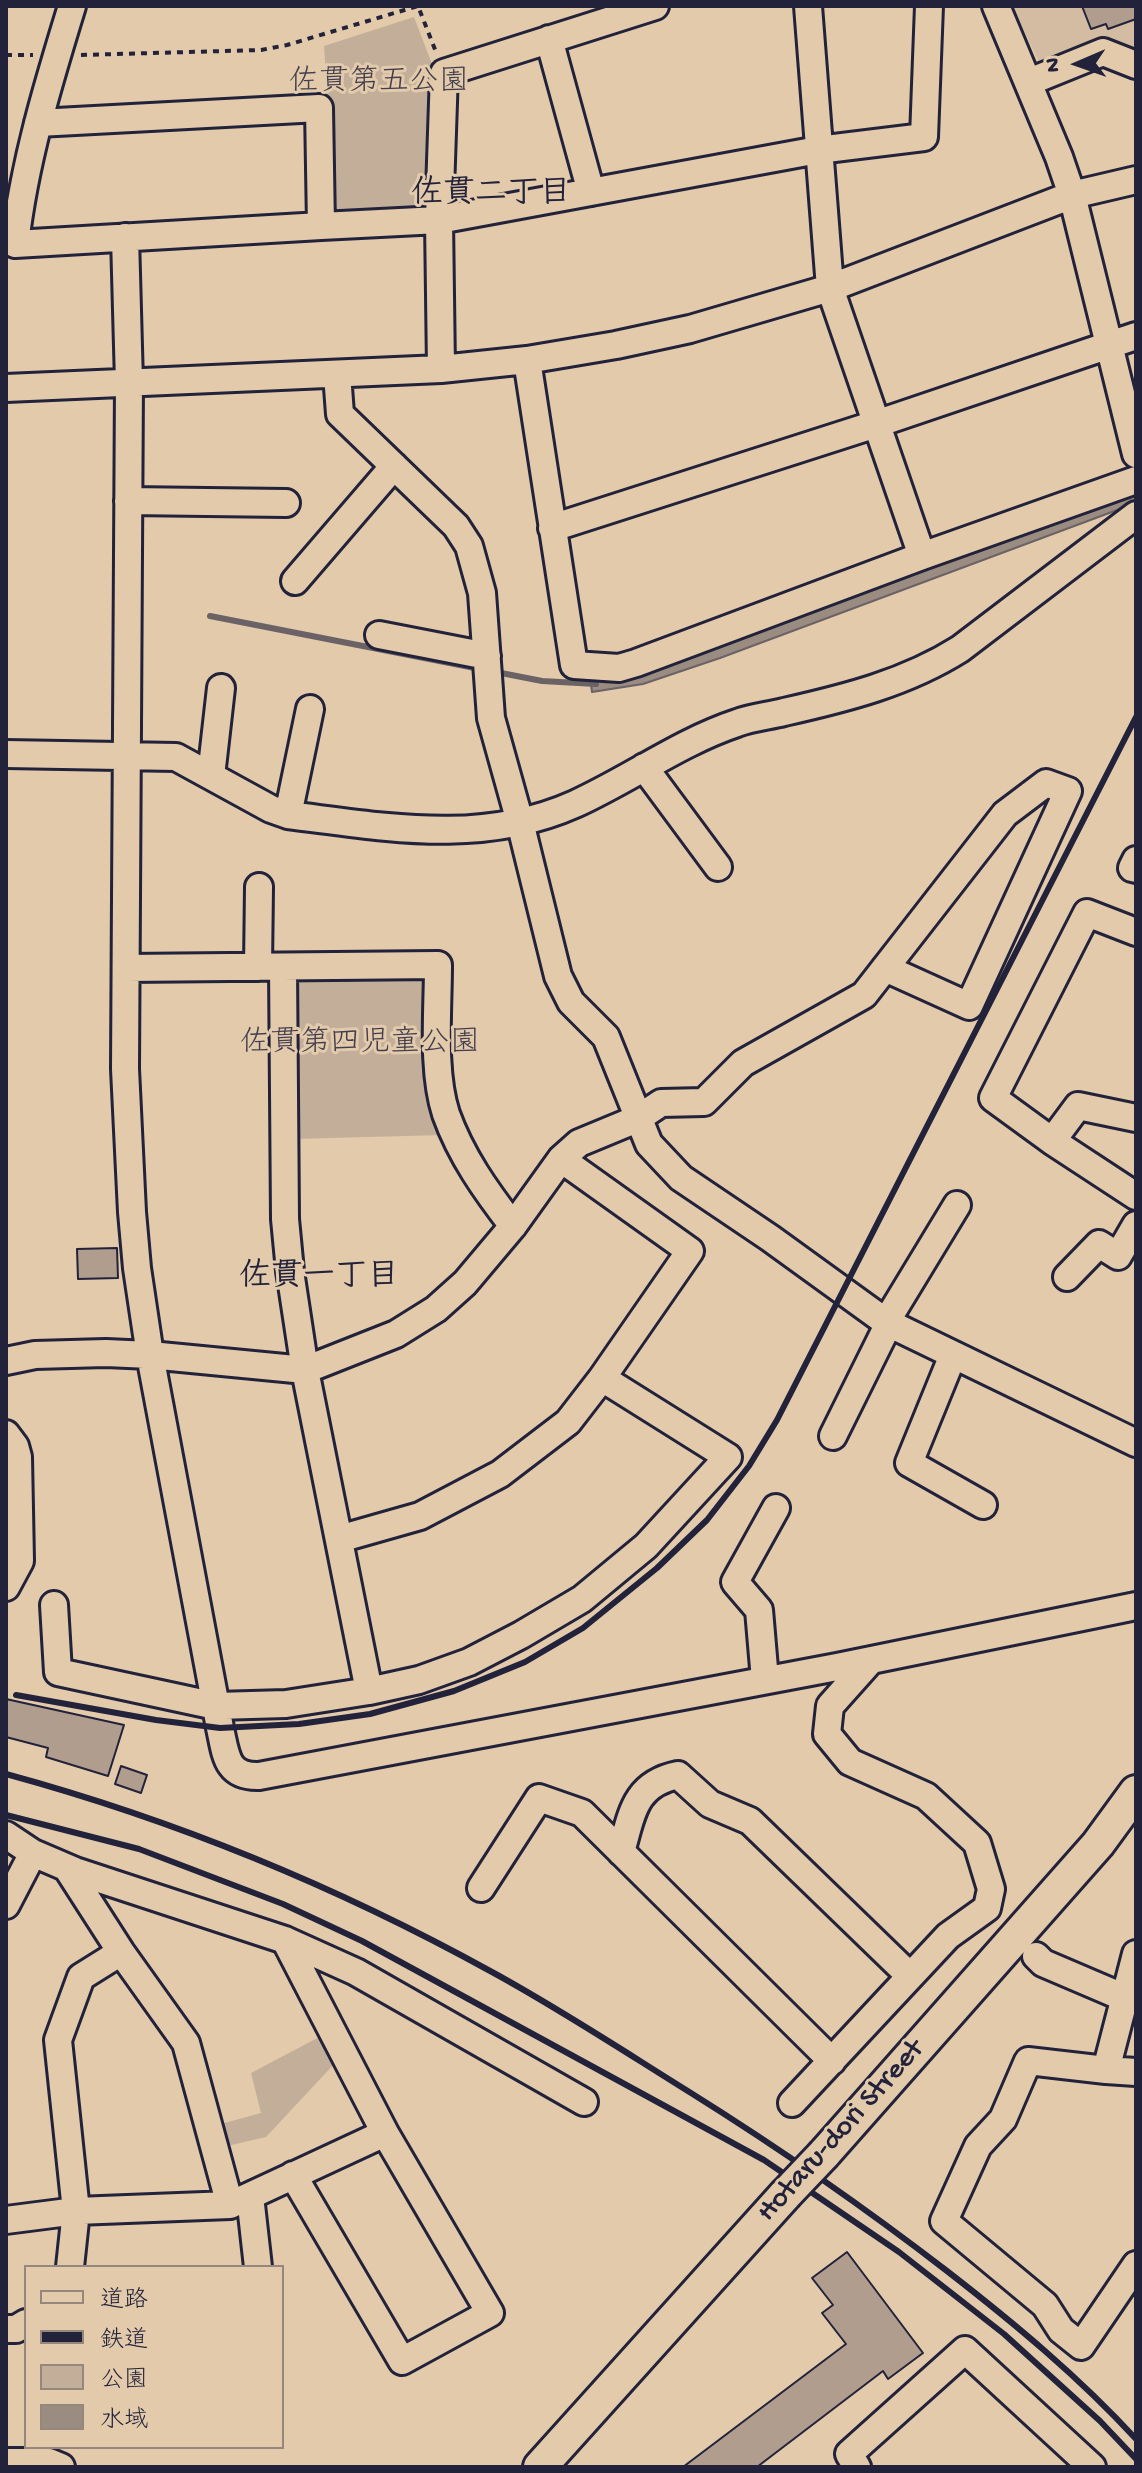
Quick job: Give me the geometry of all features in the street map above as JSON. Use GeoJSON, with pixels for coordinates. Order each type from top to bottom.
{"type":"FeatureCollection","features":[{"type":"Feature","properties":{"kind":"main road","name":"Hotaru-dori Street"},"geometry":{"type":"LineString","coordinates":[[540,2467],[824,2154],[1098,1844],[1136,1792]]}},
{"type":"Feature","properties":{"kind":"street"},"geometry":{"type":"LineString","coordinates":[[72,6],[38,123],[20,203],[15,244],[439,220],[818,150],[924,137],[929,6]]}},
{"type":"Feature","properties":{"kind":"street"},"geometry":{"type":"LineString","coordinates":[[441,369],[439,220],[444,73],[655,6]]}},
{"type":"Feature","properties":{"kind":"street"},"geometry":{"type":"LineString","coordinates":[[808,6],[830,288],[922,556]]}},
{"type":"Feature","properties":{"kind":"street"},"geometry":{"type":"LineString","coordinates":[[996,6],[1072,195],[1136,454]]}},
{"type":"Feature","properties":{"kind":"street"},"geometry":{"type":"LineString","coordinates":[[549,39],[591,192]]}},
{"type":"Feature","properties":{"kind":"street"},"geometry":{"type":"LineString","coordinates":[[1029,82],[1103,52],[1136,65]]}},
{"type":"Feature","properties":{"kind":"street"},"geometry":{"type":"LineString","coordinates":[[38,123],[319,108],[321,226]]}},
{"type":"Feature","properties":{"kind":"street"},"geometry":{"type":"LineString","coordinates":[[6,388],[441,369],[527,360],[616,345],[690,329],[830,288],[1072,195],[1136,180]]}},
{"type":"Feature","properties":{"kind":"street"},"geometry":{"type":"LineString","coordinates":[[125,237],[129,383],[125,1069],[131,1196],[137,1268],[150,1355],[216,1706],[230,1764],[237,1773],[259,1776],[871,1660],[1136,1606]]}},
{"type":"Feature","properties":{"kind":"street"},"geometry":{"type":"LineString","coordinates":[[552,528],[1136,336]]}},
{"type":"Feature","properties":{"kind":"street"},"geometry":{"type":"LineString","coordinates":[[527,360],[574,665],[619,668],[636,663],[1136,480]]}},
{"type":"Feature","properties":{"kind":"street"},"geometry":{"type":"LineString","coordinates":[[337,374],[340,414],[456,526],[469,546],[482,593],[491,718],[558,976],[571,1002],[606,1037],[649,1144],[681,1178],[887,1323],[1136,1443]]}},
{"type":"Feature","properties":{"kind":"street"},"geometry":{"type":"LineString","coordinates":[[295,581],[394,466]]}},
{"type":"Feature","properties":{"kind":"street"},"geometry":{"type":"LineString","coordinates":[[128,501],[286,503]]}},
{"type":"Feature","properties":{"kind":"street"},"geometry":{"type":"LineString","coordinates":[[6,754],[176,757],[271,809],[288,815],[429,830],[484,830],[572,805],[738,722],[843,698],[894,683],[935,665],[1136,515]]}},
{"type":"Feature","properties":{"kind":"street"},"geometry":{"type":"LineString","coordinates":[[379,635],[487,656]]}},
{"type":"Feature","properties":{"kind":"street"},"geometry":{"type":"LineString","coordinates":[[211,776],[221,688]]}},
{"type":"Feature","properties":{"kind":"street"},"geometry":{"type":"LineString","coordinates":[[288,815],[310,709]]}},
{"type":"Feature","properties":{"kind":"street"},"geometry":{"type":"LineString","coordinates":[[644,767],[718,867]]}},
{"type":"Feature","properties":{"kind":"street"},"geometry":{"type":"LineString","coordinates":[[6,1361],[35,1355],[106,1353],[305,1370],[396,1334],[436,1309],[465,1283],[513,1226],[561,1159],[579,1143],[637,1119],[661,1103],[704,1102],[743,1063],[864,995],[885,968],[1005,814],[1046,783],[1068,791],[969,1006],[885,968]]}},
{"type":"Feature","properties":{"kind":"street"},"geometry":{"type":"LineString","coordinates":[[1136,860],[1132,868],[1136,869]]}},
{"type":"Feature","properties":{"kind":"street"},"geometry":{"type":"LineString","coordinates":[[259,887],[270,967],[285,1219],[305,1370],[369,1691]]}},
{"type":"Feature","properties":{"kind":"street"},"geometry":{"type":"LineString","coordinates":[[1136,932],[1087,913],[993,1098],[1136,1196]]}},
{"type":"Feature","properties":{"kind":"street"},"geometry":{"type":"LineString","coordinates":[[126,968],[438,965],[439,1073],[445,1112],[482,1186],[513,1226]]}},
{"type":"Feature","properties":{"kind":"street"},"geometry":{"type":"LineString","coordinates":[[1052,1141],[1078,1106],[1136,1118]]}},
{"type":"Feature","properties":{"kind":"street"},"geometry":{"type":"LineString","coordinates":[[339,1539],[420,1516],[500,1474],[568,1422],[690,1251],[561,1159]]}},
{"type":"Feature","properties":{"kind":"street"},"geometry":{"type":"LineString","coordinates":[[833,1436],[887,1323],[957,1205]]}},
{"type":"Feature","properties":{"kind":"street"},"geometry":{"type":"LineString","coordinates":[[1067,1277],[1099,1244],[1118,1256],[1136,1225]]}},
{"type":"Feature","properties":{"kind":"street"},"geometry":{"type":"LineString","coordinates":[[953,1355],[909,1463],[983,1505]]}},
{"type":"Feature","properties":{"kind":"street"},"geometry":{"type":"LineString","coordinates":[[54,1605],[58,1672],[216,1706],[286,1704],[369,1691],[419,1680],[469,1662],[582,1599],[646,1546],[728,1457],[602,1378]]}},
{"type":"Feature","properties":{"kind":"street"},"geometry":{"type":"LineString","coordinates":[[6,1434],[15,1446],[18,1457],[20,1561],[6,1587]]}},
{"type":"Feature","properties":{"kind":"street"},"geometry":{"type":"LineString","coordinates":[[765,1680],[759,1610],[735,1582],[776,1508]]}},
{"type":"Feature","properties":{"kind":"street"},"geometry":{"type":"LineString","coordinates":[[792,2103],[948,1936],[996,1916],[977,1843],[926,1796],[850,1762],[827,1734],[830,1706],[871,1660]]}},
{"type":"Feature","properties":{"kind":"street"},"geometry":{"type":"LineString","coordinates":[[621,1852],[637,1799],[660,1778],[678,1775],[710,1804],[750,1821],[910,1976]]}},
{"type":"Feature","properties":{"kind":"street"},"geometry":{"type":"LineString","coordinates":[[481,1888],[539,1798],[582,1813],[832,2061]]}},
{"type":"Feature","properties":{"kind":"street"},"geometry":{"type":"LineString","coordinates":[[6,1835],[33,1853],[67,1868],[285,1940],[356,1972],[584,2102]]}},
{"type":"Feature","properties":{"kind":"street"},"geometry":{"type":"LineString","coordinates":[[6,1905],[33,1853]]}},
{"type":"Feature","properties":{"kind":"street"},"geometry":{"type":"LineString","coordinates":[[67,1868],[121,1952],[186,2043],[240,2200],[257,2265]]}},
{"type":"Feature","properties":{"kind":"street"},"geometry":{"type":"LineString","coordinates":[[285,1940],[385,2133],[490,2313],[402,2361],[293,2175]]}},
{"type":"Feature","properties":{"kind":"street"},"geometry":{"type":"LineString","coordinates":[[70,2265],[76,2211],[58,2040],[81,1977],[121,1952]]}},
{"type":"Feature","properties":{"kind":"street"},"geometry":{"type":"LineString","coordinates":[[1106,2070],[1136,1954]]}},
{"type":"Feature","properties":{"kind":"street"},"geometry":{"type":"LineString","coordinates":[[1036,1956],[1043,1963],[1125,1998]]}},
{"type":"Feature","properties":{"kind":"street"},"geometry":{"type":"LineString","coordinates":[[1136,2072],[1028,2061],[1003,2119],[978,2146],[944,2221],[1045,2305],[1061,2330],[1081,2346],[1136,2265]]}},
{"type":"Feature","properties":{"kind":"street"},"geometry":{"type":"LineString","coordinates":[[6,2220],[76,2211],[240,2200],[385,2133]]}},
{"type":"Feature","properties":{"kind":"street"},"geometry":{"type":"LineString","coordinates":[[857,2467],[849,2454],[965,2350],[1083,2459]]}},
{"type":"Feature","properties":{"kind":"street"},"geometry":{"type":"LineString","coordinates":[[6,2462],[49,2462],[61,2467]]}},
{"type":"Feature","properties":{"kind":"path"},"geometry":{"type":"LineString","coordinates":[[6,55],[261,50],[418,6],[444,73]]}},
{"type":"Feature","properties":{"kind":"shaded area"},"geometry":{"type":"Polygon","coordinates":[[[1012,6],[1136,6],[1136,57],[1042,68],[1012,6]]]}},
{"type":"Feature","properties":{"kind":"green space","name":"佐貫第五公園"},"geometry":{"type":"Polygon","coordinates":[[[414,17],[432,64],[430,209],[330,215],[324,46],[414,17]]]}},
{"type":"Feature","properties":{"kind":"green space","name":"佐貫第四児童公園"},"geometry":{"type":"Polygon","coordinates":[[[422,977],[429,983],[443,1135],[294,1139],[295,978],[422,977]]]}},
{"type":"Feature","properties":{"kind":"green space"},"geometry":{"type":"Polygon","coordinates":[[[323,2035],[336,2062],[266,2137],[227,2146],[221,2124],[261,2113],[251,2073],[323,2035]]]}},
{"type":"Feature","properties":{"kind":"water"},"geometry":{"type":"Polygon","coordinates":[[[1136,490],[1136,503],[720,658],[643,684],[592,692],[590,677],[716,644],[1136,490]]]}},
{"type":"Feature","properties":{"kind":"building"},"geometry":{"type":"Polygon","coordinates":[[[1082,6],[1136,6],[1136,19],[1108,29],[1106,24],[1091,29],[1082,6]]]}},
{"type":"Feature","properties":{"kind":"building"},"geometry":{"type":"Polygon","coordinates":[[[117,1248],[118,1278],[78,1279],[77,1249],[117,1248]]]}},
{"type":"Feature","properties":{"kind":"building"},"geometry":{"type":"Polygon","coordinates":[[[6,1699],[124,1725],[108,1776],[46,1757],[48,1748],[6,1737],[6,1699]]]}},
{"type":"Feature","properties":{"kind":"building"},"geometry":{"type":"Polygon","coordinates":[[[121,1766],[147,1775],[141,1793],[115,1784],[121,1766]]]}},
{"type":"Feature","properties":{"kind":"building"},"geometry":{"type":"Polygon","coordinates":[[[847,2252],[923,2353],[888,2379],[883,2371],[757,2467],[683,2467],[846,2344],[822,2313],[833,2305],[812,2278],[847,2252]]]}},
{"type":"Feature","properties":{"kind":"waterway"},"geometry":{"type":"LineString","coordinates":[[210,616],[480,669]]}},
{"type":"Feature","properties":{"kind":"waterway"},"geometry":{"type":"LineString","coordinates":[[496,672],[542,681],[596,684]]}},
{"type":"Feature","properties":{"kind":"railway"},"geometry":{"type":"LineString","coordinates":[[16,1695],[220,1728],[299,1724],[370,1714],[454,1691],[525,1662],[583,1628],[657,1568],[707,1520],[749,1466],[777,1420],[1136,717]]}},
{"type":"Feature","properties":{"kind":"railway"},"geometry":{"type":"LineString","coordinates":[[6,1774],[132,1812],[255,1858],[434,1941],[542,2001],[756,2135],[884,2224],[1021,2331],[1069,2372],[1136,2439]]}},
{"type":"Feature","properties":{"kind":"railway"},"geometry":{"type":"LineString","coordinates":[[6,1815],[139,1849],[283,1904],[362,1941],[764,2160],[899,2252],[1004,2334],[1100,2421],[1136,2459]]}},
{"type":"Feature","properties":{"kind":"district","name":"佐貫二丁目"},"geometry":{"type":"Point","coordinates":[491,196]}},
{"type":"Feature","properties":{"kind":"district","name":"佐貫一丁目"},"geometry":{"type":"Point","coordinates":[319,1279]}}]}
